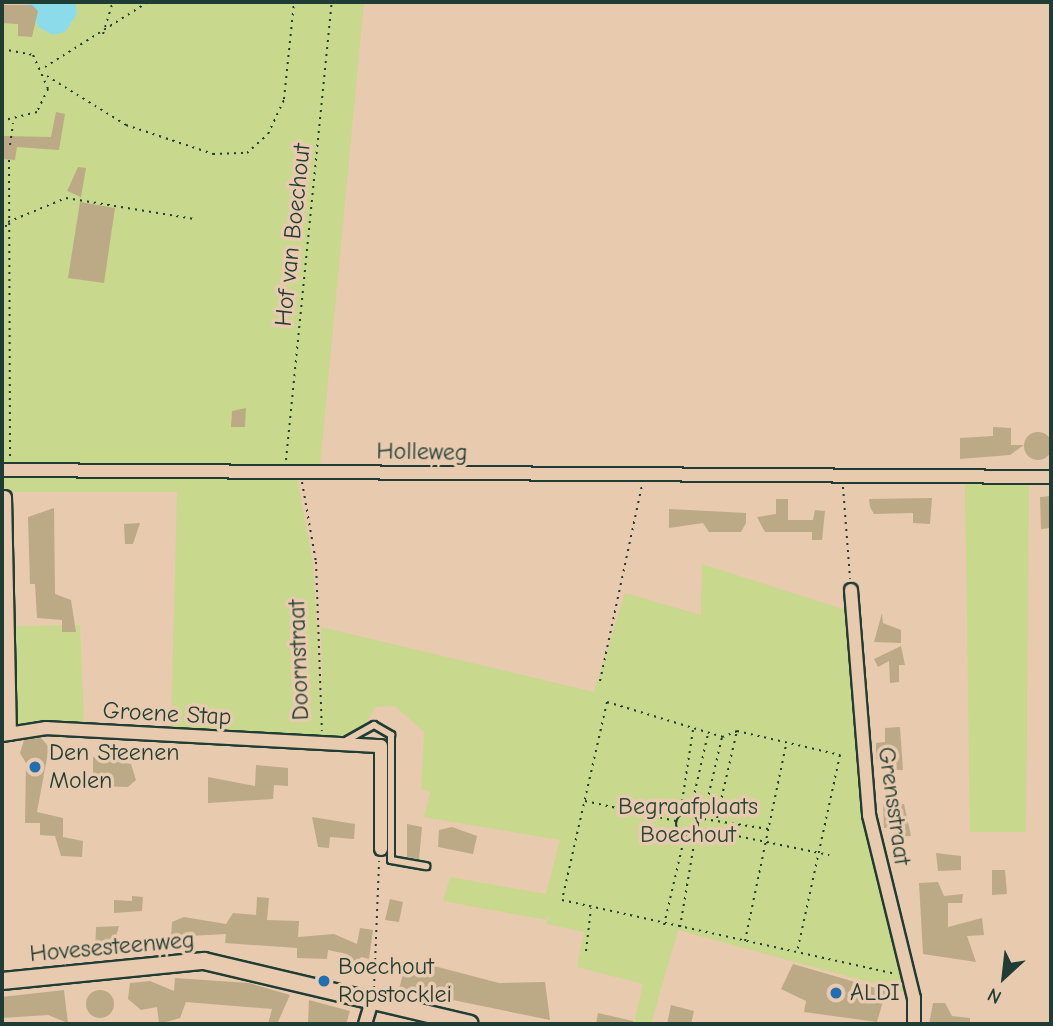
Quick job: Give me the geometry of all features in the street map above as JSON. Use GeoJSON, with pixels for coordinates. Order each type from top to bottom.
{"type":"FeatureCollection","features":[{"type":"Feature","properties":{"kind":"street","name":"Holleweg"},"geometry":{"type":"LineString","coordinates":[[6,470],[300,471],[842,479],[1051,477]]}},
{"type":"Feature","properties":{"kind":"street"},"geometry":{"type":"LineString","coordinates":[[5,498],[6,734]]}},
{"type":"Feature","properties":{"kind":"street","name":"Grensstraat"},"geometry":{"type":"LineString","coordinates":[[851,590],[869,816],[911,985],[914,1024]]}},
{"type":"Feature","properties":{"kind":"street","name":"Groene Stap"},"geometry":{"type":"LineString","coordinates":[[6,734],[46,728],[322,742]]}},
{"type":"Feature","properties":{"kind":"street","name":"Doornstraat"},"geometry":{"type":"LineString","coordinates":[[322,742],[347,740],[385,751],[381,849]]}},
{"type":"Feature","properties":{"kind":"street","name":"Hovesesteenweg"},"geometry":{"type":"LineString","coordinates":[[2,981],[204,961],[470,1024]]}},
{"type":"Feature","properties":{"kind":"street"},"geometry":{"type":"LineString","coordinates":[[365,1024],[372,1001]]}},
{"type":"Feature","properties":{"kind":"lane"},"geometry":{"type":"LineString","coordinates":[[347,740],[374,725],[391,735],[391,860],[426,866]]}},
{"type":"Feature","properties":{"kind":"path"},"geometry":{"type":"LineString","coordinates":[[103,34],[113,2]]}},
{"type":"Feature","properties":{"kind":"path"},"geometry":{"type":"LineString","coordinates":[[44,68],[103,34],[148,2]]}},
{"type":"Feature","properties":{"kind":"path"},"geometry":{"type":"LineString","coordinates":[[47,76],[126,125],[213,154],[247,153],[268,134],[284,99],[294,2]]}},
{"type":"Feature","properties":{"kind":"path","name":"Hof van Boechout"},"geometry":{"type":"LineString","coordinates":[[285,471],[332,2]]}},
{"type":"Feature","properties":{"kind":"path"},"geometry":{"type":"LineString","coordinates":[[2,49],[22,49],[44,68],[47,76],[37,112],[13,122],[2,121]]}},
{"type":"Feature","properties":{"kind":"path"},"geometry":{"type":"LineString","coordinates":[[10,145],[13,122]]}},
{"type":"Feature","properties":{"kind":"path"},"geometry":{"type":"LineString","coordinates":[[6,470],[9,160]]}},
{"type":"Feature","properties":{"kind":"path"},"geometry":{"type":"LineString","coordinates":[[2,175],[8,173]]}},
{"type":"Feature","properties":{"kind":"path"},"geometry":{"type":"LineString","coordinates":[[2,233],[8,222],[66,198],[194,219]]}},
{"type":"Feature","properties":{"kind":"path","name":"Doornstraat"},"geometry":{"type":"LineString","coordinates":[[300,471],[316,562],[322,742]]}},
{"type":"Feature","properties":{"kind":"path"},"geometry":{"type":"LineString","coordinates":[[600,681],[643,477]]}},
{"type":"Feature","properties":{"kind":"path"},"geometry":{"type":"LineString","coordinates":[[842,479],[851,590]]}},
{"type":"Feature","properties":{"kind":"path"},"geometry":{"type":"LineString","coordinates":[[797,953],[840,755],[737,731],[722,736],[708,733],[693,729],[689,723],[607,702],[562,900],[664,925],[797,953],[895,973],[899,985]]}},
{"type":"Feature","properties":{"kind":"path"},"geometry":{"type":"LineString","coordinates":[[676,821],[680,815],[693,729]]}},
{"type":"Feature","properties":{"kind":"path"},"geometry":{"type":"LineString","coordinates":[[718,818],[737,731]]}},
{"type":"Feature","properties":{"kind":"path"},"geometry":{"type":"LineString","coordinates":[[690,813],[708,733]]}},
{"type":"Feature","properties":{"kind":"path"},"geometry":{"type":"LineString","coordinates":[[704,815],[722,736]]}},
{"type":"Feature","properties":{"kind":"path"},"geometry":{"type":"LineString","coordinates":[[745,942],[787,743]]}},
{"type":"Feature","properties":{"kind":"path"},"geometry":{"type":"LineString","coordinates":[[584,801],[676,821],[685,835],[664,925]]}},
{"type":"Feature","properties":{"kind":"path"},"geometry":{"type":"LineString","coordinates":[[680,815],[690,813],[697,818],[698,828],[680,928]]}},
{"type":"Feature","properties":{"kind":"path"},"geometry":{"type":"LineString","coordinates":[[697,818],[704,815],[769,829]]}},
{"type":"Feature","properties":{"kind":"path"},"geometry":{"type":"LineString","coordinates":[[698,828],[829,855]]}},
{"type":"Feature","properties":{"kind":"path"},"geometry":{"type":"LineString","coordinates":[[685,835],[696,832]]}},
{"type":"Feature","properties":{"kind":"path"},"geometry":{"type":"LineString","coordinates":[[372,1001],[381,849]]}},
{"type":"Feature","properties":{"kind":"path"},"geometry":{"type":"LineString","coordinates":[[586,951],[591,907]]}},
{"type":"Feature","properties":{"kind":"green space","name":"Begraafplaats Boechout"},"geometry":{"type":"Polygon","coordinates":[[[75,2],[364,2],[320,466],[295,466],[313,564],[323,719],[321,627],[594,692],[625,593],[701,615],[702,564],[846,610],[858,749],[852,749],[860,751],[868,842],[909,993],[678,930],[651,1024],[634,1024],[643,984],[577,967],[584,932],[547,924],[549,912],[546,920],[443,901],[450,877],[546,894],[560,840],[424,817],[430,792],[421,789],[424,732],[395,706],[376,707],[365,724],[339,738],[171,731],[177,492],[2,492],[2,5],[32,5],[38,27],[53,35],[72,23],[75,2]]]}},
{"type":"Feature","properties":{"kind":"green space"},"geometry":{"type":"Polygon","coordinates":[[[1029,481],[1026,832],[970,832],[965,483],[1029,481]]]}},
{"type":"Feature","properties":{"kind":"green space"},"geometry":{"type":"Polygon","coordinates":[[[80,625],[84,726],[21,728],[15,723],[15,626],[80,625]]]}},
{"type":"Feature","properties":{"kind":"water"},"geometry":{"type":"Polygon","coordinates":[[[2,2],[75,2],[77,14],[65,32],[53,35],[38,27],[31,5],[2,2]]]}},
{"type":"Feature","properties":{"kind":"building"},"geometry":{"type":"Polygon","coordinates":[[[2,5],[32,5],[38,11],[32,37],[18,36],[18,24],[2,23],[2,5]]]}},
{"type":"Feature","properties":{"kind":"building"},"geometry":{"type":"Polygon","coordinates":[[[56,112],[65,114],[59,150],[17,147],[15,160],[3,159],[2,136],[51,137],[56,112]]]}},
{"type":"Feature","properties":{"kind":"building"},"geometry":{"type":"Polygon","coordinates":[[[78,167],[86,168],[81,197],[67,191],[78,167]]]}},
{"type":"Feature","properties":{"kind":"building"},"geometry":{"type":"Polygon","coordinates":[[[80,202],[115,208],[104,283],[68,278],[80,202]]]}},
{"type":"Feature","properties":{"kind":"building"},"geometry":{"type":"Polygon","coordinates":[[[246,408],[245,427],[231,427],[232,411],[246,408]]]}},
{"type":"Feature","properties":{"kind":"building"},"geometry":{"type":"Polygon","coordinates":[[[993,427],[1011,428],[1011,445],[1024,445],[1010,455],[960,459],[960,438],[993,436],[993,427]]]}},
{"type":"Feature","properties":{"kind":"building"},"geometry":{"type":"Polygon","coordinates":[[[1038,432],[1048,436],[1052,446],[1048,456],[1038,460],[1028,456],[1024,446],[1028,436],[1038,432]]]}},
{"type":"Feature","properties":{"kind":"building"},"geometry":{"type":"Polygon","coordinates":[[[1051,496],[1051,528],[1041,529],[1040,497],[1051,496]]]}},
{"type":"Feature","properties":{"kind":"building"},"geometry":{"type":"Polygon","coordinates":[[[932,498],[930,524],[913,523],[913,513],[874,514],[869,499],[932,498]]]}},
{"type":"Feature","properties":{"kind":"building"},"geometry":{"type":"Polygon","coordinates":[[[776,499],[788,499],[788,520],[813,520],[815,510],[825,511],[822,540],[812,540],[812,532],[765,532],[757,517],[776,514],[776,499]]]}},
{"type":"Feature","properties":{"kind":"building"},"geometry":{"type":"Polygon","coordinates":[[[54,508],[55,594],[71,600],[76,632],[62,632],[62,620],[37,618],[35,584],[30,584],[28,517],[54,508]]]}},
{"type":"Feature","properties":{"kind":"building"},"geometry":{"type":"Polygon","coordinates":[[[669,509],[746,513],[746,523],[741,532],[709,532],[703,523],[669,528],[669,509]]]}},
{"type":"Feature","properties":{"kind":"building"},"geometry":{"type":"Polygon","coordinates":[[[140,523],[133,544],[125,544],[124,524],[140,523]]]}},
{"type":"Feature","properties":{"kind":"building"},"geometry":{"type":"Polygon","coordinates":[[[882,613],[883,623],[901,630],[901,643],[874,642],[882,613]]]}},
{"type":"Feature","properties":{"kind":"building"},"geometry":{"type":"Polygon","coordinates":[[[901,646],[905,665],[899,665],[899,682],[890,683],[889,661],[878,667],[874,659],[901,646]]]}},
{"type":"Feature","properties":{"kind":"building"},"geometry":{"type":"Polygon","coordinates":[[[900,727],[903,770],[891,770],[891,758],[876,759],[876,743],[885,742],[885,728],[900,727]]]}},
{"type":"Feature","properties":{"kind":"building"},"geometry":{"type":"Polygon","coordinates":[[[41,738],[49,747],[37,812],[63,818],[63,837],[83,841],[82,857],[61,856],[55,836],[40,835],[40,823],[25,823],[26,763],[20,753],[24,740],[41,738]]]}},
{"type":"Feature","properties":{"kind":"building"},"geometry":{"type":"Polygon","coordinates":[[[93,757],[131,764],[136,780],[128,787],[93,786],[93,757]]]}},
{"type":"Feature","properties":{"kind":"building"},"geometry":{"type":"Polygon","coordinates":[[[256,765],[288,768],[288,786],[274,785],[273,799],[208,803],[208,777],[255,786],[256,765]]]}},
{"type":"Feature","properties":{"kind":"building"},"geometry":{"type":"Polygon","coordinates":[[[883,804],[904,804],[911,836],[894,837],[894,828],[884,828],[883,804]]]}},
{"type":"Feature","properties":{"kind":"building"},"geometry":{"type":"Polygon","coordinates":[[[312,817],[355,824],[354,839],[330,837],[329,848],[318,847],[312,817]]]}},
{"type":"Feature","properties":{"kind":"building"},"geometry":{"type":"Polygon","coordinates":[[[407,824],[422,827],[419,859],[407,857],[407,824]]]}},
{"type":"Feature","properties":{"kind":"building"},"geometry":{"type":"Polygon","coordinates":[[[452,827],[477,836],[473,854],[438,847],[439,830],[452,827]]]}},
{"type":"Feature","properties":{"kind":"building"},"geometry":{"type":"Polygon","coordinates":[[[936,853],[961,856],[961,870],[938,871],[936,853]]]}},
{"type":"Feature","properties":{"kind":"building"},"geometry":{"type":"Polygon","coordinates":[[[992,870],[1005,870],[1007,894],[992,895],[992,870]]]}},
{"type":"Feature","properties":{"kind":"building"},"geometry":{"type":"Polygon","coordinates":[[[938,882],[944,896],[963,894],[962,903],[948,903],[948,927],[982,918],[984,935],[967,936],[976,962],[923,954],[919,883],[938,882]]]}},
{"type":"Feature","properties":{"kind":"building"},"geometry":{"type":"Polygon","coordinates":[[[132,896],[143,897],[142,911],[114,913],[114,900],[132,901],[132,896]]]}},
{"type":"Feature","properties":{"kind":"building"},"geometry":{"type":"Polygon","coordinates":[[[257,897],[269,898],[267,920],[299,921],[298,937],[334,934],[357,944],[360,928],[373,930],[369,959],[361,957],[353,971],[344,969],[347,954],[328,950],[327,959],[297,958],[297,948],[225,943],[226,934],[171,937],[172,922],[184,917],[226,924],[233,913],[256,915],[257,897]]]}},
{"type":"Feature","properties":{"kind":"building"},"geometry":{"type":"Polygon","coordinates":[[[390,899],[403,902],[399,922],[385,920],[390,899]]]}},
{"type":"Feature","properties":{"kind":"building"},"geometry":{"type":"Polygon","coordinates":[[[119,926],[111,954],[95,954],[96,927],[119,926]]]}},
{"type":"Feature","properties":{"kind":"building"},"geometry":{"type":"Polygon","coordinates":[[[415,961],[499,983],[545,982],[550,1020],[399,989],[404,970],[413,970],[415,961]]]}},
{"type":"Feature","properties":{"kind":"building","name":"ALDI"},"geometry":{"type":"Polygon","coordinates":[[[793,964],[886,991],[877,1022],[804,1012],[806,1001],[781,989],[793,964]]]}},
{"type":"Feature","properties":{"kind":"building"},"geometry":{"type":"Polygon","coordinates":[[[175,978],[249,983],[290,995],[277,1024],[268,1024],[272,1009],[186,1002],[180,1018],[159,1024],[157,1007],[141,1010],[128,999],[130,983],[150,981],[174,991],[175,978]]]}},
{"type":"Feature","properties":{"kind":"building"},"geometry":{"type":"Polygon","coordinates":[[[64,990],[68,1023],[48,1015],[2,1018],[2,997],[64,990]]]}},
{"type":"Feature","properties":{"kind":"building"},"geometry":{"type":"Polygon","coordinates":[[[100,990],[110,994],[114,1004],[110,1014],[100,1018],[90,1014],[86,1004],[90,994],[100,990]]]}},
{"type":"Feature","properties":{"kind":"building"},"geometry":{"type":"Polygon","coordinates":[[[309,1000],[350,1011],[346,1024],[308,1023],[309,1000]]]}},
{"type":"Feature","properties":{"kind":"building"},"geometry":{"type":"Polygon","coordinates":[[[933,1003],[945,1003],[952,1016],[970,1018],[970,1024],[929,1024],[933,1003]]]}},
{"type":"Feature","properties":{"kind":"building"},"geometry":{"type":"Polygon","coordinates":[[[671,1005],[694,1011],[691,1024],[667,1024],[671,1005]]]}},
{"type":"Feature","properties":{"kind":"building"},"geometry":{"type":"Polygon","coordinates":[[[598,1013],[633,1021],[633,1024],[596,1024],[598,1013]]]}},
{"type":"Feature","properties":{"kind":"place","name":"Den Steenen Molen"},"geometry":{"type":"Point","coordinates":[35,767]}},
{"type":"Feature","properties":{"kind":"place","name":"Boechout Ropstocklei"},"geometry":{"type":"Point","coordinates":[324,981]}},
{"type":"Feature","properties":{"kind":"place","name":"ALDI"},"geometry":{"type":"Point","coordinates":[836,993]}}]}
